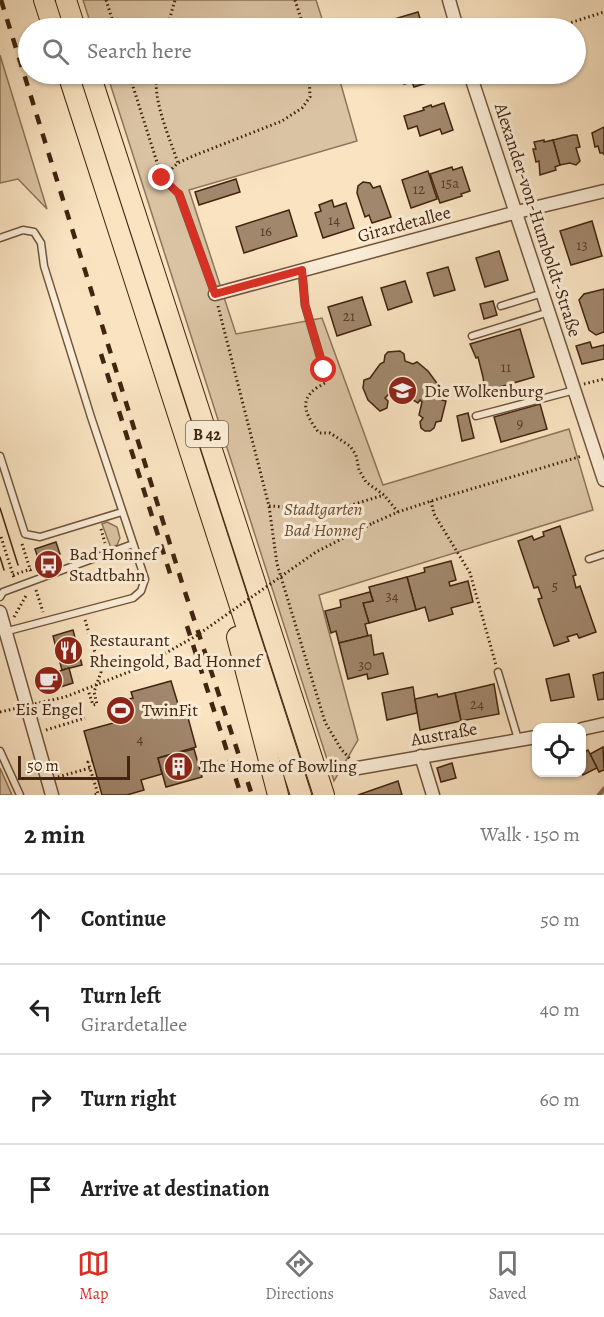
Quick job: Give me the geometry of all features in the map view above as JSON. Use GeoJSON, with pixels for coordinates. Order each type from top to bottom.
{"type":"FeatureCollection","features":[{"type":"Feature","properties":{"kind":"highway"},"geometry":{"type":"LineString","coordinates":[[44,0],[50,18]]}},
{"type":"Feature","properties":{"kind":"highway"},"geometry":{"type":"LineString","coordinates":[[66,0],[72,18]]}},
{"type":"Feature","properties":{"kind":"highway","name":"B 42"},"geometry":{"type":"LineString","coordinates":[[71,84],[301,795]]}},
{"type":"Feature","properties":{"kind":"highway","name":"B 42"},"geometry":{"type":"LineString","coordinates":[[93,84],[324,795]]}},
{"type":"Feature","properties":{"kind":"highway"},"geometry":{"type":"LineString","coordinates":[[226,561],[226,595],[278,795]]}},
{"type":"Feature","properties":{"kind":"street"},"geometry":{"type":"LineString","coordinates":[[449,0],[454,18]]}},
{"type":"Feature","properties":{"kind":"street","name":"Alexander-von-Humboldt-Straße"},"geometry":{"type":"LineString","coordinates":[[473,84],[604,480]]}},
{"type":"Feature","properties":{"kind":"street","name":"Girardetallee"},"geometry":{"type":"LineString","coordinates":[[215,294],[517,212],[604,191]]}},
{"type":"Feature","properties":{"kind":"street"},"geometry":{"type":"LineString","coordinates":[[0,612],[3,632],[52,795]]}},
{"type":"Feature","properties":{"kind":"street"},"geometry":{"type":"LineString","coordinates":[[586,728],[604,724]]}},
{"type":"Feature","properties":{"kind":"street","name":"Austraße"},"geometry":{"type":"LineString","coordinates":[[358,768],[532,738]]}},
{"type":"Feature","properties":{"kind":"street"},"geometry":{"type":"LineString","coordinates":[[421,756],[434,795]]}},
{"type":"Feature","properties":{"kind":"lane"},"geometry":{"type":"LineString","coordinates":[[179,194],[215,294]]}},
{"type":"Feature","properties":{"kind":"lane"},"geometry":{"type":"LineString","coordinates":[[0,237],[23,230],[34,232],[41,243],[44,266],[122,512],[146,579],[141,591],[133,598],[3,632]]}},
{"type":"Feature","properties":{"kind":"lane"},"geometry":{"type":"LineString","coordinates":[[302,270],[305,305],[324,370]]}},
{"type":"Feature","properties":{"kind":"lane"},"geometry":{"type":"LineString","coordinates":[[501,306],[544,293]]}},
{"type":"Feature","properties":{"kind":"lane"},"geometry":{"type":"LineString","coordinates":[[472,336],[550,312]]}},
{"type":"Feature","properties":{"kind":"lane"},"geometry":{"type":"LineString","coordinates":[[476,416],[574,388]]}},
{"type":"Feature","properties":{"kind":"lane"},"geometry":{"type":"LineString","coordinates":[[0,456],[25,534],[40,537],[122,512]]}},
{"type":"Feature","properties":{"kind":"lane"},"geometry":{"type":"LineString","coordinates":[[0,597],[3,592],[133,544]]}},
{"type":"Feature","properties":{"kind":"lane"},"geometry":{"type":"LineString","coordinates":[[589,559],[604,554]]}},
{"type":"Feature","properties":{"kind":"lane"},"geometry":{"type":"LineString","coordinates":[[498,672],[518,739]]}},
{"type":"Feature","properties":{"kind":"lane"},"geometry":{"type":"LineString","coordinates":[[0,751],[20,795]]}},
{"type":"Feature","properties":{"kind":"path"},"geometry":{"type":"LineString","coordinates":[[106,0],[112,18]]}},
{"type":"Feature","properties":{"kind":"path"},"geometry":{"type":"LineString","coordinates":[[170,18],[175,0]]}},
{"type":"Feature","properties":{"kind":"path"},"geometry":{"type":"LineString","coordinates":[[296,0],[301,18]]}},
{"type":"Feature","properties":{"kind":"path"},"geometry":{"type":"LineString","coordinates":[[585,18],[604,12]]}},
{"type":"Feature","properties":{"kind":"path"},"geometry":{"type":"LineString","coordinates":[[132,84],[162,178],[179,194]]}},
{"type":"Feature","properties":{"kind":"path"},"geometry":{"type":"LineString","coordinates":[[155,84],[161,111],[178,164]]}},
{"type":"Feature","properties":{"kind":"path"},"geometry":{"type":"LineString","coordinates":[[162,178],[178,164],[282,121],[302,108],[310,97],[309,84]]}},
{"type":"Feature","properties":{"kind":"path"},"geometry":{"type":"LineString","coordinates":[[215,294],[269,506],[277,564],[325,722],[340,749],[358,768]]}},
{"type":"Feature","properties":{"kind":"path"},"geometry":{"type":"LineString","coordinates":[[324,370],[327,382],[307,396],[304,405],[309,420],[319,433],[330,433],[350,446],[356,455],[359,470],[366,482],[384,495],[398,512]]}},
{"type":"Feature","properties":{"kind":"path"},"geometry":{"type":"LineString","coordinates":[[574,388],[604,379]]}},
{"type":"Feature","properties":{"kind":"path"},"geometry":{"type":"LineString","coordinates":[[0,712],[32,706],[87,690],[173,651],[316,552],[398,512],[595,452]]}},
{"type":"Feature","properties":{"kind":"path"},"geometry":{"type":"LineString","coordinates":[[269,506],[334,510],[384,495]]}},
{"type":"Feature","properties":{"kind":"path"},"geometry":{"type":"LineString","coordinates":[[431,501],[434,514],[470,573],[498,672]]}},
{"type":"Feature","properties":{"kind":"path"},"geometry":{"type":"LineString","coordinates":[[98,519],[108,553]]}},
{"type":"Feature","properties":{"kind":"path"},"geometry":{"type":"LineString","coordinates":[[1,537],[13,575],[30,569],[21,542]]}},
{"type":"Feature","properties":{"kind":"path"},"geometry":{"type":"LineString","coordinates":[[34,582],[45,620]]}},
{"type":"Feature","properties":{"kind":"path"},"geometry":{"type":"LineString","coordinates":[[3,632],[34,582]]}},
{"type":"Feature","properties":{"kind":"path"},"geometry":{"type":"LineString","coordinates":[[81,611],[100,672],[94,692],[97,704],[93,705],[87,690]]}},
{"type":"Feature","properties":{"kind":"path"},"geometry":{"type":"LineString","coordinates":[[35,734],[85,718]]}},
{"type":"Feature","properties":{"kind":"path"},"geometry":{"type":"LineString","coordinates":[[93,761],[88,762],[98,794],[94,795]]}},
{"type":"Feature","properties":{"kind":"path"},"geometry":{"type":"LineString","coordinates":[[48,780],[90,768]]}},
{"type":"Feature","properties":{"kind":"green space"},"geometry":{"type":"Polygon","coordinates":[[[83,0],[316,0],[322,18],[89,18],[83,0]]]}},
{"type":"Feature","properties":{"kind":"green space"},"geometry":{"type":"Polygon","coordinates":[[[0,55],[47,209],[18,179],[0,183],[0,55]]]}},
{"type":"Feature","properties":{"kind":"green space","name":"Stadtgarten Bad Honnef"},"geometry":{"type":"Polygon","coordinates":[[[110,84],[341,84],[357,141],[189,190],[236,334],[322,318],[383,485],[569,429],[593,510],[319,595],[358,740],[334,781],[110,84]]]}},
{"type":"Feature","properties":{"kind":"green space"},"geometry":{"type":"Polygon","coordinates":[[[107,522],[117,527],[120,538],[117,545],[111,548],[102,524],[107,522]]]}},
{"type":"Feature","properties":{"kind":"green space"},"geometry":{"type":"Polygon","coordinates":[[[0,768],[12,795],[0,795],[0,768]]]}},
{"type":"Feature","properties":{"kind":"building"},"geometry":{"type":"Polygon","coordinates":[[[418,12],[420,18],[398,18],[418,12]]]}},
{"type":"Feature","properties":{"kind":"building"},"geometry":{"type":"Polygon","coordinates":[[[444,103],[453,130],[442,134],[440,129],[420,136],[417,126],[408,129],[404,116],[424,110],[423,108],[431,105],[432,107],[444,103]]]}},
{"type":"Feature","properties":{"kind":"building"},"geometry":{"type":"Polygon","coordinates":[[[604,127],[604,155],[600,153],[598,146],[595,147],[592,133],[604,127]]]}},
{"type":"Feature","properties":{"kind":"building"},"geometry":{"type":"Polygon","coordinates":[[[577,135],[580,147],[576,148],[580,161],[576,165],[570,163],[560,165],[553,140],[577,135]]]}},
{"type":"Feature","properties":{"kind":"building"},"geometry":{"type":"Polygon","coordinates":[[[544,140],[544,142],[553,140],[560,165],[555,167],[556,170],[540,175],[539,161],[536,162],[533,149],[536,149],[534,142],[544,140]]]}},
{"type":"Feature","properties":{"kind":"building"},"geometry":{"type":"Polygon","coordinates":[[[452,167],[453,170],[462,167],[470,191],[440,203],[430,174],[452,167]]]}},
{"type":"Feature","properties":{"kind":"building"},"geometry":{"type":"Polygon","coordinates":[[[428,171],[437,199],[411,208],[402,180],[428,171]]]}},
{"type":"Feature","properties":{"kind":"building"},"geometry":{"type":"Polygon","coordinates":[[[236,179],[240,192],[199,205],[195,192],[236,179]]]}},
{"type":"Feature","properties":{"kind":"building"},"geometry":{"type":"Polygon","coordinates":[[[363,182],[370,183],[373,188],[380,186],[391,217],[372,223],[369,215],[365,217],[357,193],[358,186],[363,182]]]}},
{"type":"Feature","properties":{"kind":"building"},"geometry":{"type":"Polygon","coordinates":[[[332,200],[334,207],[346,203],[354,228],[323,238],[315,213],[321,211],[319,205],[332,200]]]}},
{"type":"Feature","properties":{"kind":"building"},"geometry":{"type":"Polygon","coordinates":[[[289,210],[297,236],[244,253],[236,227],[289,210]]]}},
{"type":"Feature","properties":{"kind":"building"},"geometry":{"type":"Polygon","coordinates":[[[592,221],[602,256],[571,265],[560,231],[592,221]]]}},
{"type":"Feature","properties":{"kind":"building"},"geometry":{"type":"Polygon","coordinates":[[[499,251],[508,280],[485,287],[476,258],[499,251]]]}},
{"type":"Feature","properties":{"kind":"building"},"geometry":{"type":"Polygon","coordinates":[[[448,267],[455,290],[434,296],[427,273],[448,267]]]}},
{"type":"Feature","properties":{"kind":"building"},"geometry":{"type":"Polygon","coordinates":[[[405,281],[412,302],[388,310],[381,288],[405,281]]]}},
{"type":"Feature","properties":{"kind":"building"},"geometry":{"type":"Polygon","coordinates":[[[604,289],[604,332],[596,335],[589,330],[579,300],[584,294],[604,289]]]}},
{"type":"Feature","properties":{"kind":"building"},"geometry":{"type":"Polygon","coordinates":[[[362,297],[371,325],[337,336],[328,307],[362,297]]]}},
{"type":"Feature","properties":{"kind":"building"},"geometry":{"type":"Polygon","coordinates":[[[493,301],[497,315],[484,319],[480,304],[493,301]]]}},
{"type":"Feature","properties":{"kind":"building"},"geometry":{"type":"Polygon","coordinates":[[[520,329],[534,377],[483,392],[481,384],[484,384],[483,377],[478,357],[476,358],[470,344],[520,329]]]}},
{"type":"Feature","properties":{"kind":"building"},"geometry":{"type":"Polygon","coordinates":[[[590,342],[592,348],[604,345],[604,359],[582,364],[576,346],[590,342]]]}},
{"type":"Feature","properties":{"kind":"building","name":"Die Wolkenburg"},"geometry":{"type":"Polygon","coordinates":[[[400,351],[404,354],[405,361],[413,364],[417,362],[428,371],[442,390],[440,394],[442,400],[446,401],[441,421],[436,422],[430,431],[421,428],[420,422],[423,418],[419,415],[422,402],[420,400],[418,403],[405,395],[391,395],[390,393],[385,398],[388,401],[387,408],[380,411],[368,400],[363,388],[364,380],[370,378],[384,362],[388,352],[400,351]]]}},
{"type":"Feature","properties":{"kind":"building"},"geometry":{"type":"Polygon","coordinates":[[[540,404],[547,429],[501,442],[494,417],[540,404]]]}},
{"type":"Feature","properties":{"kind":"building"},"geometry":{"type":"Polygon","coordinates":[[[468,413],[474,438],[462,441],[457,416],[468,413]]]}},
{"type":"Feature","properties":{"kind":"building"},"geometry":{"type":"Polygon","coordinates":[[[560,526],[576,575],[573,576],[576,588],[580,586],[596,632],[579,638],[577,634],[567,637],[569,641],[554,646],[538,599],[542,598],[538,587],[534,588],[518,541],[532,536],[534,540],[544,536],[543,532],[560,526]]]}},
{"type":"Feature","properties":{"kind":"building"},"geometry":{"type":"Polygon","coordinates":[[[56,542],[60,554],[39,561],[35,549],[56,542]]]}},
{"type":"Feature","properties":{"kind":"building"},"geometry":{"type":"Polygon","coordinates":[[[451,561],[456,580],[449,582],[450,586],[468,581],[473,602],[451,608],[453,614],[429,621],[425,607],[416,610],[407,577],[425,572],[424,568],[451,561]]]}},
{"type":"Feature","properties":{"kind":"building"},"geometry":{"type":"Polygon","coordinates":[[[407,577],[416,610],[369,623],[363,603],[373,601],[369,587],[407,577]]]}},
{"type":"Feature","properties":{"kind":"building"},"geometry":{"type":"Polygon","coordinates":[[[370,592],[373,601],[363,603],[369,623],[365,624],[368,636],[339,643],[336,631],[331,633],[325,611],[341,607],[340,600],[370,592]]]}},
{"type":"Feature","properties":{"kind":"building","name":"Restaurant Rheingold, Bad Honnef"},"geometry":{"type":"Polygon","coordinates":[[[73,630],[82,665],[62,670],[53,636],[73,630]]]}},
{"type":"Feature","properties":{"kind":"building"},"geometry":{"type":"Polygon","coordinates":[[[371,635],[374,655],[383,653],[388,674],[368,679],[367,674],[348,679],[339,643],[371,635]]]}},
{"type":"Feature","properties":{"kind":"building"},"geometry":{"type":"Polygon","coordinates":[[[69,668],[73,683],[45,692],[41,677],[69,668]]]}},
{"type":"Feature","properties":{"kind":"building"},"geometry":{"type":"Polygon","coordinates":[[[604,672],[604,699],[598,700],[593,675],[604,672]]]}},
{"type":"Feature","properties":{"kind":"building"},"geometry":{"type":"Polygon","coordinates":[[[569,674],[574,697],[551,701],[546,679],[569,674]]]}},
{"type":"Feature","properties":{"kind":"building"},"geometry":{"type":"Polygon","coordinates":[[[171,681],[178,704],[184,703],[196,747],[158,758],[162,774],[141,780],[144,790],[127,795],[102,795],[84,731],[117,722],[112,704],[133,698],[131,692],[171,681]]]}},
{"type":"Feature","properties":{"kind":"building"},"geometry":{"type":"Polygon","coordinates":[[[494,684],[499,714],[461,721],[455,693],[494,684]]]}},
{"type":"Feature","properties":{"kind":"building"},"geometry":{"type":"Polygon","coordinates":[[[413,687],[417,713],[387,720],[382,693],[413,687]]]}},
{"type":"Feature","properties":{"kind":"building"},"geometry":{"type":"Polygon","coordinates":[[[455,693],[461,721],[420,730],[415,699],[455,693]]]}},
{"type":"Feature","properties":{"kind":"building"},"geometry":{"type":"Polygon","coordinates":[[[603,747],[604,770],[599,772],[590,754],[603,747]]]}},
{"type":"Feature","properties":{"kind":"building","name":"The Home of Bowling"},"geometry":{"type":"Polygon","coordinates":[[[194,749],[202,777],[166,787],[158,758],[194,749]]]}},
{"type":"Feature","properties":{"kind":"building"},"geometry":{"type":"Polygon","coordinates":[[[588,750],[597,768],[586,774],[586,751],[588,750]]]}},
{"type":"Feature","properties":{"kind":"building"},"geometry":{"type":"Polygon","coordinates":[[[452,763],[456,778],[441,782],[437,768],[452,763]]]}},
{"type":"Feature","properties":{"kind":"building"},"geometry":{"type":"Polygon","coordinates":[[[398,781],[402,795],[358,795],[398,781]]]}},
{"type":"Feature","properties":{"kind":"waterway"},"geometry":{"type":"LineString","coordinates":[[599,795],[604,789]]}},
{"type":"Feature","properties":{"kind":"tram line"},"geometry":{"type":"LineString","coordinates":[[0,508],[18,565]]}},
{"type":"Feature","properties":{"kind":"tram line"},"geometry":{"type":"LineString","coordinates":[[0,557],[4,570]]}},
{"type":"Feature","properties":{"kind":"railway"},"geometry":{"type":"LineString","coordinates":[[1,0],[18,55]]}},
{"type":"Feature","properties":{"kind":"railway"},"geometry":{"type":"LineString","coordinates":[[27,84],[183,586],[252,795]]}},
{"type":"Feature","properties":{"kind":"railway"},"geometry":{"type":"LineString","coordinates":[[101,354],[173,583]]}},
{"type":"Feature","properties":{"kind":"railway"},"geometry":{"type":"LineString","coordinates":[[187,626],[241,795]]}},
{"type":"Feature","properties":{"kind":"place","name":"Die Wolkenburg"},"geometry":{"type":"Point","coordinates":[403,391]}},
{"type":"Feature","properties":{"kind":"place","name":"Bad Honnef Stadtbahn"},"geometry":{"type":"Point","coordinates":[48,564]}},
{"type":"Feature","properties":{"kind":"place","name":"Restaurant Rheingold, Bad Honnef"},"geometry":{"type":"Point","coordinates":[68,650]}},
{"type":"Feature","properties":{"kind":"place","name":"Eis Engel"},"geometry":{"type":"Point","coordinates":[49,680]}},
{"type":"Feature","properties":{"kind":"place","name":"TwinFit"},"geometry":{"type":"Point","coordinates":[121,710]}},
{"type":"Feature","properties":{"kind":"place","name":"The Home of Bowling"},"geometry":{"type":"Point","coordinates":[179,766]}},
{"type":"Feature","properties":{"kind":"route"},"geometry":{"type":"LineString","coordinates":[[162,178],[179,194],[215,294],[302,270],[305,305],[324,370]]}}]}
